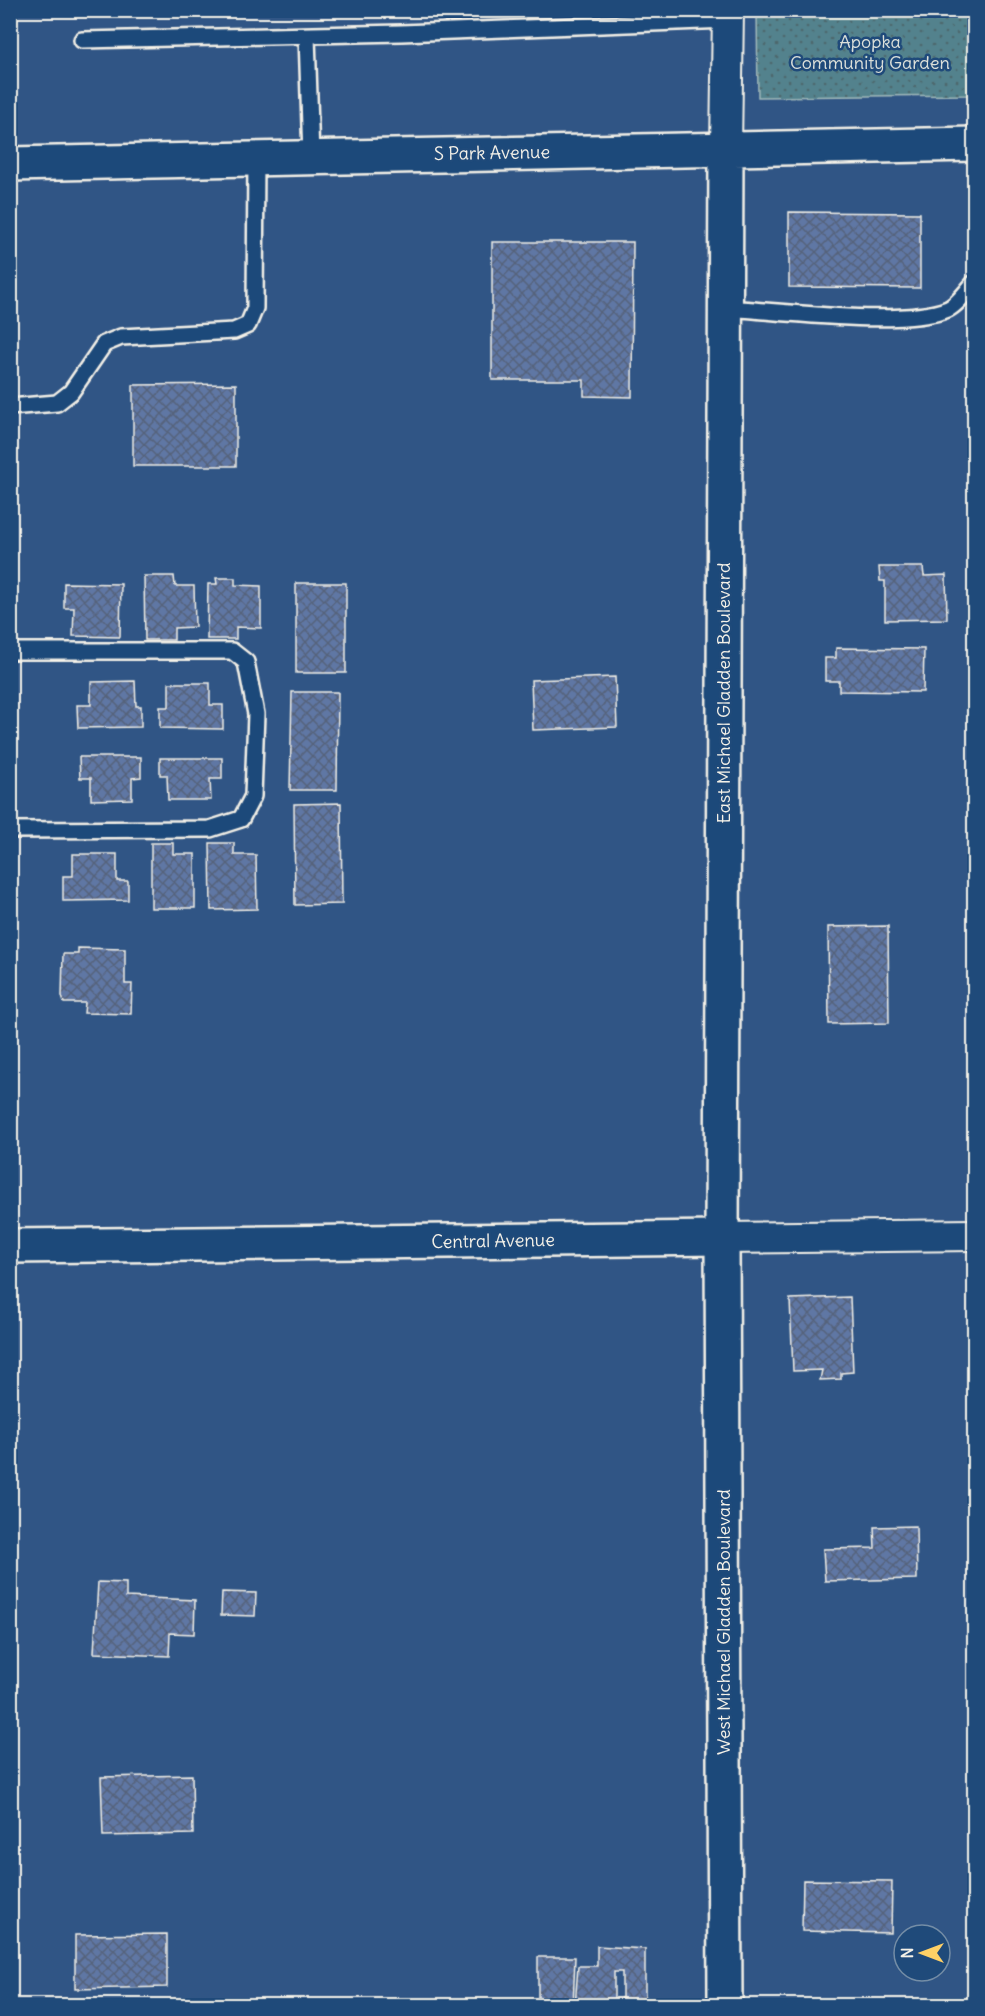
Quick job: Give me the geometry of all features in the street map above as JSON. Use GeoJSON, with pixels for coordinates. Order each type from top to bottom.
{"type":"FeatureCollection","features":[{"type":"Feature","properties":{"kind":"main road","name":"S Park Avenue"},"geometry":{"type":"LineString","coordinates":[[10,164],[975,144]]}},
{"type":"Feature","properties":{"kind":"main road","name":"East Michael Gladden Boulevard"},"geometry":{"type":"LineString","coordinates":[[722,1238],[726,148]]}},
{"type":"Feature","properties":{"kind":"main road","name":"Central Avenue"},"geometry":{"type":"LineString","coordinates":[[10,1246],[722,1238]]}},
{"type":"Feature","properties":{"kind":"main road","name":"West Michael Gladden Boulevard"},"geometry":{"type":"LineString","coordinates":[[722,1238],[725,2006]]}},
{"type":"Feature","properties":{"kind":"street"},"geometry":{"type":"LineString","coordinates":[[726,148],[728,15]]}},
{"type":"Feature","properties":{"kind":"street","name":"Central Avenue"},"geometry":{"type":"LineString","coordinates":[[722,1238],[975,1235]]}},
{"type":"Feature","properties":{"kind":"lane"},"geometry":{"type":"LineString","coordinates":[[82,40],[307,36],[728,15]]}},
{"type":"Feature","properties":{"kind":"lane"},"geometry":{"type":"LineString","coordinates":[[307,36],[311,157]]}},
{"type":"Feature","properties":{"kind":"lane"},"geometry":{"type":"LineString","coordinates":[[10,407],[57,403],[71,392],[104,344],[121,337],[234,331],[248,325],[255,308],[256,158]]}},
{"type":"Feature","properties":{"kind":"lane"},"geometry":{"type":"LineString","coordinates":[[726,308],[884,318],[920,315],[950,308],[975,283]]}},
{"type":"Feature","properties":{"kind":"lane"},"geometry":{"type":"LineString","coordinates":[[10,651],[232,651],[246,662],[256,714],[253,796],[240,819],[210,829],[10,830]]}},
{"type":"Feature","properties":{"kind":"green space","name":"Apopka Community Garden"},"geometry":{"type":"Polygon","coordinates":[[[757,11],[974,11],[974,95],[758,97],[757,11]]]}},
{"type":"Feature","properties":{"kind":"building"},"geometry":{"type":"Polygon","coordinates":[[[789,212],[920,213],[920,288],[789,287],[789,212]]]}},
{"type":"Feature","properties":{"kind":"building"},"geometry":{"type":"Polygon","coordinates":[[[492,242],[633,242],[632,397],[584,396],[584,380],[492,380],[492,242]]]}},
{"type":"Feature","properties":{"kind":"building"},"geometry":{"type":"Polygon","coordinates":[[[236,384],[236,466],[133,466],[133,385],[236,384]]]}},
{"type":"Feature","properties":{"kind":"building"},"geometry":{"type":"Polygon","coordinates":[[[879,567],[923,567],[924,576],[946,575],[947,619],[885,620],[885,581],[880,581],[879,567]]]}},
{"type":"Feature","properties":{"kind":"building"},"geometry":{"type":"Polygon","coordinates":[[[144,576],[174,576],[175,586],[194,586],[195,627],[174,628],[174,640],[145,640],[144,576]]]}},
{"type":"Feature","properties":{"kind":"building"},"geometry":{"type":"Polygon","coordinates":[[[216,578],[235,578],[235,585],[261,586],[261,628],[236,627],[236,639],[207,639],[208,584],[217,584],[216,578]]]}},
{"type":"Feature","properties":{"kind":"building"},"geometry":{"type":"Polygon","coordinates":[[[64,583],[121,584],[120,637],[73,636],[74,608],[64,608],[64,583]]]}},
{"type":"Feature","properties":{"kind":"building"},"geometry":{"type":"Polygon","coordinates":[[[296,583],[346,583],[346,673],[296,673],[296,583]]]}},
{"type":"Feature","properties":{"kind":"building"},"geometry":{"type":"Polygon","coordinates":[[[836,648],[924,649],[923,692],[839,691],[839,681],[825,681],[825,658],[836,658],[836,648]]]}},
{"type":"Feature","properties":{"kind":"building"},"geometry":{"type":"Polygon","coordinates":[[[615,677],[617,727],[533,730],[531,680],[615,677]]]}},
{"type":"Feature","properties":{"kind":"building"},"geometry":{"type":"Polygon","coordinates":[[[135,681],[136,706],[141,706],[141,727],[78,728],[77,705],[91,705],[91,682],[135,681]]]}},
{"type":"Feature","properties":{"kind":"building"},"geometry":{"type":"Polygon","coordinates":[[[169,683],[210,683],[210,705],[223,705],[223,729],[160,728],[160,707],[169,707],[169,683]]]}},
{"type":"Feature","properties":{"kind":"building"},"geometry":{"type":"Polygon","coordinates":[[[292,692],[338,692],[337,790],[290,790],[292,692]]]}},
{"type":"Feature","properties":{"kind":"building"},"geometry":{"type":"Polygon","coordinates":[[[79,757],[141,757],[141,777],[132,778],[132,799],[91,800],[91,778],[80,778],[79,757]]]}},
{"type":"Feature","properties":{"kind":"building"},"geometry":{"type":"Polygon","coordinates":[[[160,758],[222,758],[222,779],[210,779],[211,800],[168,800],[167,775],[160,775],[160,758]]]}},
{"type":"Feature","properties":{"kind":"building"},"geometry":{"type":"Polygon","coordinates":[[[341,803],[342,904],[295,905],[294,804],[341,803]]]}},
{"type":"Feature","properties":{"kind":"building"},"geometry":{"type":"Polygon","coordinates":[[[151,843],[173,843],[173,854],[195,854],[195,908],[151,908],[151,843]]]}},
{"type":"Feature","properties":{"kind":"building"},"geometry":{"type":"Polygon","coordinates":[[[210,843],[234,843],[234,855],[256,855],[257,909],[211,910],[210,843]]]}},
{"type":"Feature","properties":{"kind":"building"},"geometry":{"type":"Polygon","coordinates":[[[73,854],[117,854],[117,881],[128,881],[128,900],[63,901],[63,876],[73,876],[73,854]]]}},
{"type":"Feature","properties":{"kind":"building"},"geometry":{"type":"Polygon","coordinates":[[[888,926],[889,1023],[829,1024],[828,927],[888,926]]]}},
{"type":"Feature","properties":{"kind":"building"},"geometry":{"type":"Polygon","coordinates":[[[78,948],[125,949],[125,984],[132,984],[131,1014],[84,1013],[85,1003],[64,1003],[62,996],[63,954],[78,954],[78,948]]]}},
{"type":"Feature","properties":{"kind":"building"},"geometry":{"type":"Polygon","coordinates":[[[850,1297],[853,1372],[841,1373],[841,1379],[820,1380],[822,1370],[793,1371],[790,1299],[850,1297]]]}},
{"type":"Feature","properties":{"kind":"building"},"geometry":{"type":"Polygon","coordinates":[[[916,1526],[917,1579],[825,1581],[823,1549],[875,1548],[874,1527],[916,1526]]]}},
{"type":"Feature","properties":{"kind":"building"},"geometry":{"type":"Polygon","coordinates":[[[98,1582],[126,1583],[126,1597],[195,1600],[194,1634],[170,1633],[169,1656],[94,1653],[98,1582]]]}},
{"type":"Feature","properties":{"kind":"building"},"geometry":{"type":"Polygon","coordinates":[[[222,1592],[256,1593],[255,1616],[221,1615],[222,1592]]]}},
{"type":"Feature","properties":{"kind":"building"},"geometry":{"type":"Polygon","coordinates":[[[192,1775],[193,1834],[103,1836],[101,1777],[192,1775]]]}},
{"type":"Feature","properties":{"kind":"building"},"geometry":{"type":"Polygon","coordinates":[[[803,1880],[892,1881],[891,1933],[802,1931],[803,1880]]]}},
{"type":"Feature","properties":{"kind":"building"},"geometry":{"type":"Polygon","coordinates":[[[167,1934],[167,1987],[75,1989],[75,1935],[167,1934]]]}},
{"type":"Feature","properties":{"kind":"building"},"geometry":{"type":"Polygon","coordinates":[[[597,1946],[645,1949],[645,2006],[622,2006],[622,1972],[614,1972],[614,2006],[575,2006],[578,1966],[597,1966],[597,1946]]]}},
{"type":"Feature","properties":{"kind":"building"},"geometry":{"type":"Polygon","coordinates":[[[538,1957],[575,1957],[573,2006],[538,2006],[538,1957]]]}}]}
